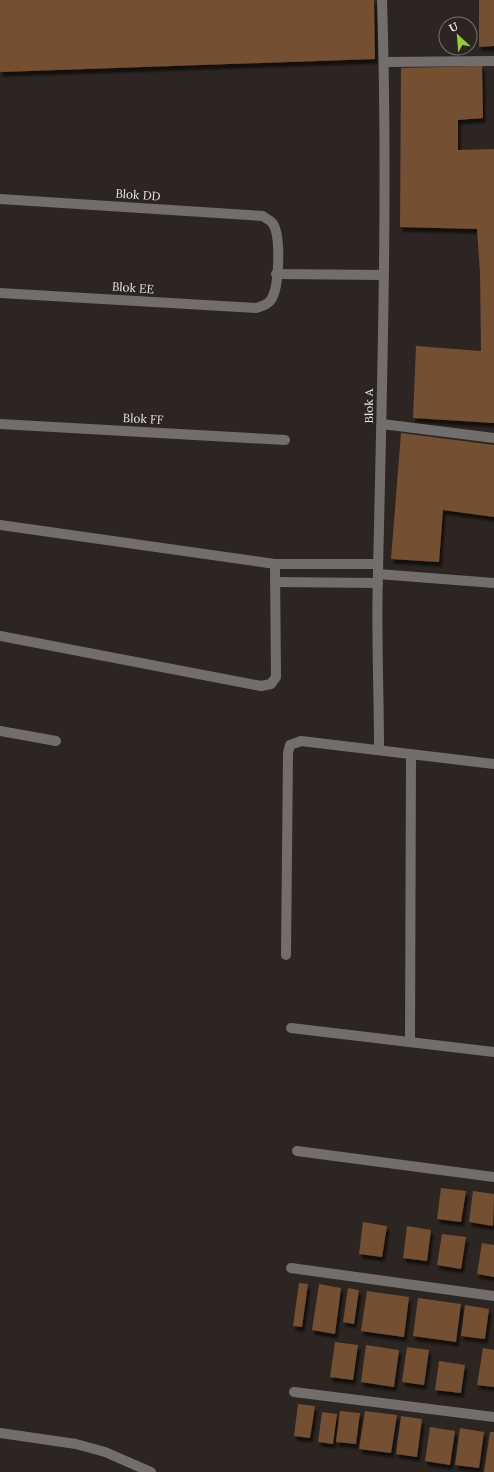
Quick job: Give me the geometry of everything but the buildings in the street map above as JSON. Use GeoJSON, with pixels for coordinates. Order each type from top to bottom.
{"type":"FeatureCollection","features":[{"type":"Feature","properties":{"kind":"street","name":"Blok A"},"geometry":{"type":"LineString","coordinates":[[379,749],[378,564],[382,424],[384,62],[382,0]]}},
{"type":"Feature","properties":{"kind":"street"},"geometry":{"type":"LineString","coordinates":[[384,62],[494,61]]}},
{"type":"Feature","properties":{"kind":"street","name":"Blok DD"},"geometry":{"type":"LineString","coordinates":[[0,199],[263,216],[272,222],[278,239],[276,274]]}},
{"type":"Feature","properties":{"kind":"street"},"geometry":{"type":"LineString","coordinates":[[276,274],[383,275]]}},
{"type":"Feature","properties":{"kind":"street","name":"Blok EE"},"geometry":{"type":"LineString","coordinates":[[0,293],[248,308],[264,306],[273,297],[276,274]]}},
{"type":"Feature","properties":{"kind":"street","name":"Blok FF"},"geometry":{"type":"LineString","coordinates":[[0,424],[285,440]]}},
{"type":"Feature","properties":{"kind":"street"},"geometry":{"type":"LineString","coordinates":[[382,424],[494,438]]}},
{"type":"Feature","properties":{"kind":"street"},"geometry":{"type":"LineString","coordinates":[[0,525],[275,564],[378,564]]}},
{"type":"Feature","properties":{"kind":"street"},"geometry":{"type":"LineString","coordinates":[[0,636],[266,686],[271,684],[276,677],[275,564]]}},
{"type":"Feature","properties":{"kind":"street"},"geometry":{"type":"LineString","coordinates":[[275,582],[378,579],[494,583]]}},
{"type":"Feature","properties":{"kind":"street"},"geometry":{"type":"LineString","coordinates":[[0,730],[56,741]]}},
{"type":"Feature","properties":{"kind":"street"},"geometry":{"type":"LineString","coordinates":[[286,955],[288,748],[293,743],[301,741],[379,749],[494,764]]}},
{"type":"Feature","properties":{"kind":"street"},"geometry":{"type":"LineString","coordinates":[[410,1042],[411,754]]}},
{"type":"Feature","properties":{"kind":"street"},"geometry":{"type":"LineString","coordinates":[[290,1028],[494,1052]]}},
{"type":"Feature","properties":{"kind":"street"},"geometry":{"type":"LineString","coordinates":[[297,1151],[494,1177]]}},
{"type":"Feature","properties":{"kind":"street"},"geometry":{"type":"LineString","coordinates":[[291,1268],[494,1296]]}},
{"type":"Feature","properties":{"kind":"street"},"geometry":{"type":"LineString","coordinates":[[294,1392],[494,1417]]}},
{"type":"Feature","properties":{"kind":"street"},"geometry":{"type":"LineString","coordinates":[[0,1432],[76,1444],[106,1452],[151,1472]]}}]}
